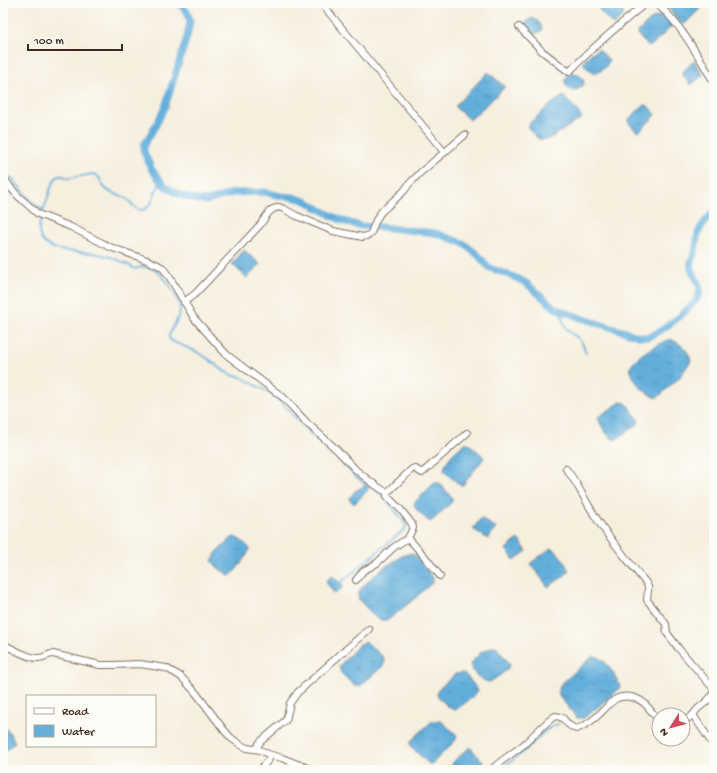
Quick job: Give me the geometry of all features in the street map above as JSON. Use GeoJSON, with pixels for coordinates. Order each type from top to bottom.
{"type":"FeatureCollection","features":[{"type":"Feature","properties":{"kind":"street"},"geometry":{"type":"LineString","coordinates":[[321,3],[444,152]]}},
{"type":"Feature","properties":{"kind":"street"},"geometry":{"type":"LineString","coordinates":[[519,27],[542,51],[569,72],[594,46],[646,3]]}},
{"type":"Feature","properties":{"kind":"street"},"geometry":{"type":"LineString","coordinates":[[655,3],[664,9],[690,42],[714,81]]}},
{"type":"Feature","properties":{"kind":"street"},"geometry":{"type":"LineString","coordinates":[[184,302],[191,298],[260,225],[269,212],[273,209],[279,207],[333,231],[363,237],[369,235],[381,212],[404,191],[421,172],[466,135]]}},
{"type":"Feature","properties":{"kind":"street"},"geometry":{"type":"LineString","coordinates":[[3,177],[18,196],[39,214],[71,227],[110,247],[158,265],[167,272],[194,318],[206,333],[227,354],[284,398],[307,423],[336,449],[356,470],[381,490],[386,492],[387,496],[401,510],[412,524],[413,528],[408,538],[394,547],[378,562],[363,571],[356,580]]}},
{"type":"Feature","properties":{"kind":"street"},"geometry":{"type":"LineString","coordinates":[[386,492],[414,468],[422,473],[467,433]]}},
{"type":"Feature","properties":{"kind":"street"},"geometry":{"type":"LineString","coordinates":[[566,469],[573,477],[592,512],[601,525],[648,584],[649,591],[647,600],[666,624],[667,633],[712,687],[714,691],[713,695],[698,708],[693,715],[714,746]]}},
{"type":"Feature","properties":{"kind":"street"},"geometry":{"type":"LineString","coordinates":[[408,538],[440,576]]}},
{"type":"Feature","properties":{"kind":"street"},"geometry":{"type":"LineString","coordinates":[[256,749],[260,742],[284,723],[290,703],[298,692],[369,629]]}},
{"type":"Feature","properties":{"kind":"street"},"geometry":{"type":"LineString","coordinates":[[3,644],[29,656],[38,658],[53,654],[100,665],[114,666],[140,664],[166,668],[180,676],[186,682],[224,730],[231,738],[241,745],[313,770]]}},
{"type":"Feature","properties":{"kind":"street"},"geometry":{"type":"LineString","coordinates":[[490,770],[524,744],[555,716],[564,718],[569,725],[576,728],[581,727],[596,718],[605,707],[621,696],[627,696],[640,700],[651,711]]}},
{"type":"Feature","properties":{"kind":"street"},"geometry":{"type":"LineString","coordinates":[[260,770],[269,759],[270,755]]}},
{"type":"Feature","properties":{"kind":"water"},"geometry":{"type":"Polygon","coordinates":[[[595,3],[619,3],[624,13],[620,20],[613,25],[595,3]]]}},
{"type":"Feature","properties":{"kind":"water"},"geometry":{"type":"Polygon","coordinates":[[[666,3],[706,3],[685,24],[680,23],[666,3]]]}},
{"type":"Feature","properties":{"kind":"water"},"geometry":{"type":"Polygon","coordinates":[[[659,15],[669,20],[672,26],[651,46],[648,46],[640,38],[638,32],[649,21],[659,15]]]}},
{"type":"Feature","properties":{"kind":"water"},"geometry":{"type":"Polygon","coordinates":[[[532,18],[539,23],[542,30],[533,34],[528,31],[525,25],[527,21],[532,18]]]}},
{"type":"Feature","properties":{"kind":"water"},"geometry":{"type":"Polygon","coordinates":[[[599,49],[609,60],[603,69],[594,74],[584,65],[584,63],[589,56],[599,49]]]}},
{"type":"Feature","properties":{"kind":"water"},"geometry":{"type":"Polygon","coordinates":[[[694,61],[703,75],[691,85],[681,73],[694,61]]]}},
{"type":"Feature","properties":{"kind":"water"},"geometry":{"type":"Polygon","coordinates":[[[488,72],[505,87],[470,120],[456,108],[456,105],[488,72]]]}},
{"type":"Feature","properties":{"kind":"water"},"geometry":{"type":"Polygon","coordinates":[[[574,72],[582,78],[584,84],[579,89],[574,91],[567,87],[565,82],[567,76],[574,72]]]}},
{"type":"Feature","properties":{"kind":"water"},"geometry":{"type":"Polygon","coordinates":[[[563,96],[576,109],[582,118],[549,139],[540,140],[527,126],[551,104],[563,96]]]}},
{"type":"Feature","properties":{"kind":"water"},"geometry":{"type":"Polygon","coordinates":[[[644,105],[647,105],[656,114],[640,131],[637,132],[628,120],[644,105]]]}},
{"type":"Feature","properties":{"kind":"water"},"geometry":{"type":"Polygon","coordinates":[[[244,250],[260,264],[247,278],[232,264],[244,250]]]}},
{"type":"Feature","properties":{"kind":"water"},"geometry":{"type":"Polygon","coordinates":[[[670,339],[684,347],[691,361],[679,378],[657,398],[640,387],[630,368],[642,354],[670,339]]]}},
{"type":"Feature","properties":{"kind":"water"},"geometry":{"type":"Polygon","coordinates":[[[621,402],[626,403],[638,419],[638,424],[615,440],[612,439],[604,430],[598,417],[621,402]]]}},
{"type":"Feature","properties":{"kind":"water"},"geometry":{"type":"Polygon","coordinates":[[[465,443],[468,443],[484,458],[463,485],[460,485],[444,470],[449,458],[465,443]]]}},
{"type":"Feature","properties":{"kind":"water"},"geometry":{"type":"Polygon","coordinates":[[[365,483],[370,486],[354,504],[349,499],[355,491],[364,486],[365,483]]]}},
{"type":"Feature","properties":{"kind":"water"},"geometry":{"type":"Polygon","coordinates":[[[434,483],[440,483],[452,498],[452,502],[432,521],[428,521],[416,509],[414,503],[434,483]]]}},
{"type":"Feature","properties":{"kind":"water"},"geometry":{"type":"Polygon","coordinates":[[[481,518],[496,528],[488,539],[473,529],[481,518]]]}},
{"type":"Feature","properties":{"kind":"water"},"geometry":{"type":"Polygon","coordinates":[[[233,537],[245,543],[250,549],[235,572],[230,576],[218,568],[212,561],[217,552],[233,537]]]}},
{"type":"Feature","properties":{"kind":"water"},"geometry":{"type":"Polygon","coordinates":[[[518,539],[527,551],[514,560],[506,549],[518,539]]]}},
{"type":"Feature","properties":{"kind":"water"},"geometry":{"type":"Polygon","coordinates":[[[551,548],[559,554],[569,571],[548,587],[531,564],[551,548]]]}},
{"type":"Feature","properties":{"kind":"water"},"geometry":{"type":"Polygon","coordinates":[[[410,553],[415,555],[433,578],[433,582],[388,620],[376,618],[359,600],[358,594],[362,587],[380,570],[402,556],[410,553]]]}},
{"type":"Feature","properties":{"kind":"water"},"geometry":{"type":"Polygon","coordinates":[[[332,576],[343,585],[337,593],[334,593],[326,582],[332,576]]]}},
{"type":"Feature","properties":{"kind":"water"},"geometry":{"type":"Polygon","coordinates":[[[366,642],[384,658],[384,665],[359,687],[354,686],[341,673],[339,666],[360,644],[366,642]]]}},
{"type":"Feature","properties":{"kind":"water"},"geometry":{"type":"Polygon","coordinates":[[[492,647],[496,647],[510,664],[504,672],[490,682],[478,677],[470,664],[481,652],[492,647]]]}},
{"type":"Feature","properties":{"kind":"water"},"geometry":{"type":"Polygon","coordinates":[[[593,656],[599,657],[605,663],[620,686],[618,690],[584,718],[577,718],[560,697],[558,691],[560,685],[593,656]]]}},
{"type":"Feature","properties":{"kind":"water"},"geometry":{"type":"Polygon","coordinates":[[[455,674],[465,674],[478,690],[471,698],[456,710],[448,707],[442,701],[437,695],[437,691],[455,674]]]}},
{"type":"Feature","properties":{"kind":"water"},"geometry":{"type":"Polygon","coordinates":[[[440,720],[457,735],[456,740],[433,763],[429,764],[410,746],[411,741],[432,721],[440,720]]]}},
{"type":"Feature","properties":{"kind":"water"},"geometry":{"type":"Polygon","coordinates":[[[3,727],[8,730],[15,742],[3,754],[3,727]]]}},
{"type":"Feature","properties":{"kind":"water"},"geometry":{"type":"Polygon","coordinates":[[[470,747],[483,762],[480,770],[449,770],[454,761],[470,747]]]}},
{"type":"Feature","properties":{"kind":"waterway"},"geometry":{"type":"LineString","coordinates":[[179,3],[188,13],[190,22],[187,37],[165,107],[144,145],[144,152],[152,170],[162,183],[180,195],[207,201],[233,193],[265,192],[306,201],[332,216],[361,226],[435,233],[463,243],[478,255],[490,268],[526,283],[555,308],[581,318],[644,337],[654,334],[678,318],[697,298],[700,289],[691,269],[691,262],[695,252],[699,231],[714,211]]}},
{"type":"Feature","properties":{"kind":"waterway"},"geometry":{"type":"LineString","coordinates":[[3,172],[13,180],[36,206],[44,210]]}},
{"type":"Feature","properties":{"kind":"waterway"},"geometry":{"type":"LineString","coordinates":[[162,183],[157,189],[150,204],[143,210],[140,210],[136,208],[128,199],[108,191],[96,175],[93,174],[68,178],[59,176],[52,186],[40,221],[39,233],[42,240],[55,249],[103,255],[135,269],[146,266],[158,272],[171,288],[180,307],[178,317],[169,336],[172,341],[195,351],[224,371],[234,376],[241,377],[268,392],[283,404],[311,434],[328,447],[353,474],[385,498],[402,519],[406,526],[405,529],[339,584]]}},
{"type":"Feature","properties":{"kind":"waterway"},"geometry":{"type":"LineString","coordinates":[[561,311],[567,330],[578,338],[586,353]]}},
{"type":"Feature","properties":{"kind":"waterway"},"geometry":{"type":"LineString","coordinates":[[499,770],[521,754],[544,732],[558,724]]}}]}
